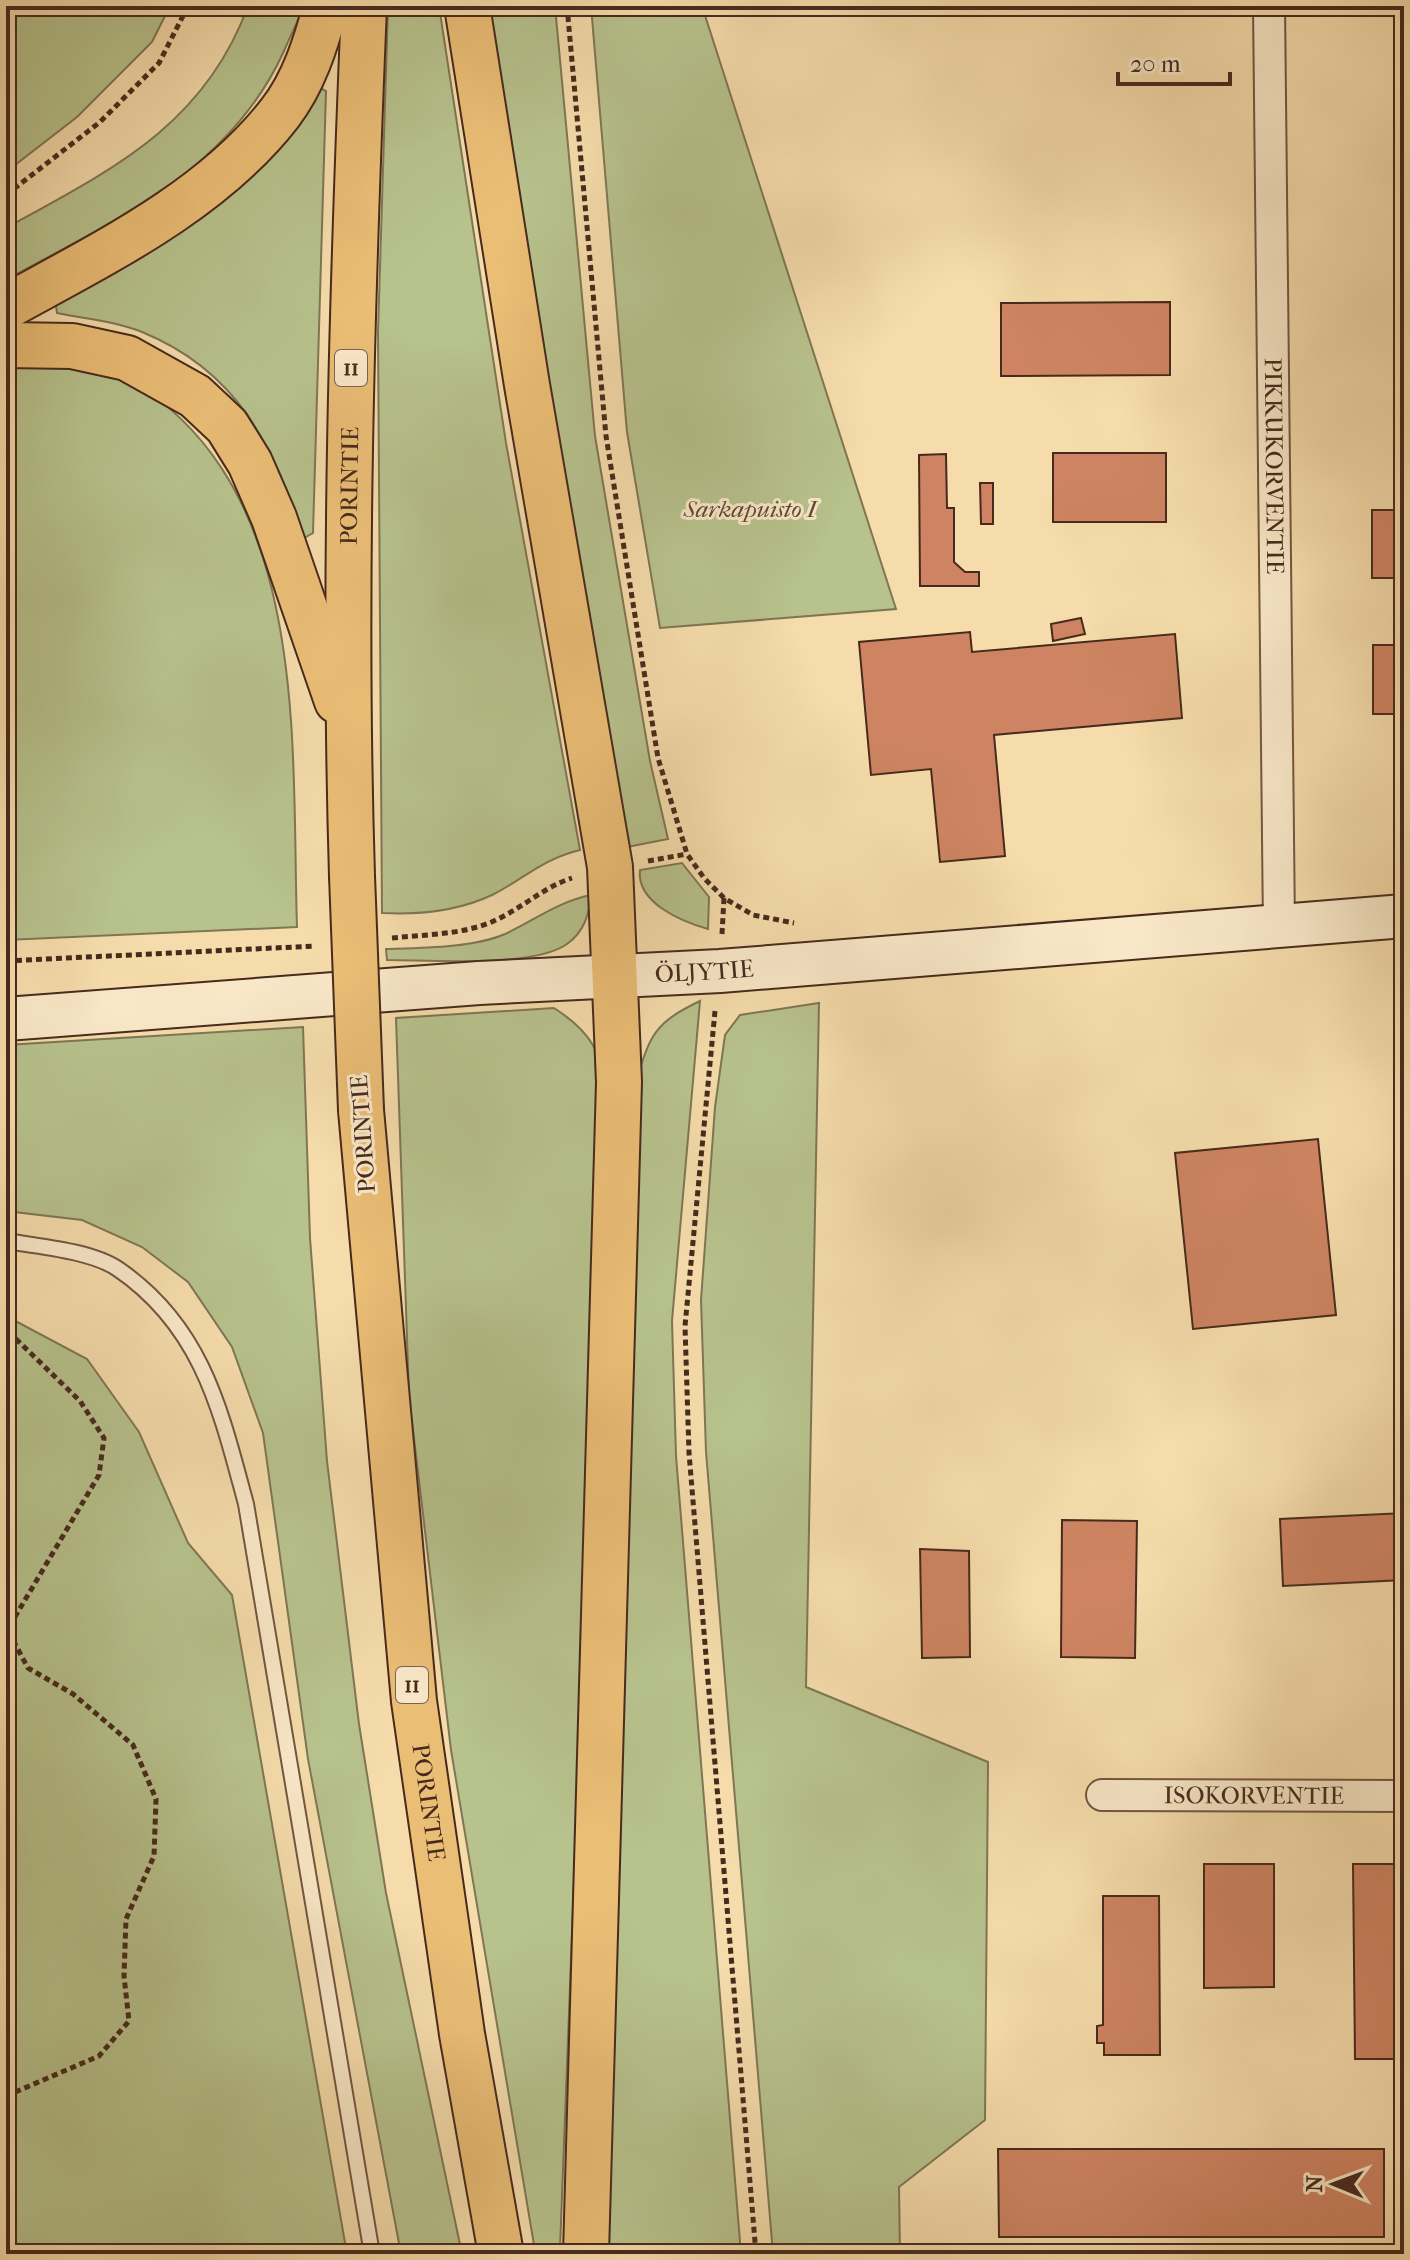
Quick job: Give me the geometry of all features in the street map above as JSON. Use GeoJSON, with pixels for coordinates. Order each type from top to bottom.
{"type":"FeatureCollection","features":[{"type":"Feature","properties":{"kind":"highway"},"geometry":{"type":"LineString","coordinates":[[6,307],[120,243],[189,198],[241,157],[282,111],[306,70],[326,6]]}},
{"type":"Feature","properties":{"kind":"highway","name":"PORINTIE"},"geometry":{"type":"LineString","coordinates":[[364,6],[352,289],[347,731],[361,1110],[414,1701],[462,2034],[501,2254]]}},
{"type":"Feature","properties":{"kind":"highway"},"geometry":{"type":"LineString","coordinates":[[467,6],[530,401],[610,867],[616,975],[619,1082],[586,2254]]}},
{"type":"Feature","properties":{"kind":"highway"},"geometry":{"type":"LineString","coordinates":[[6,345],[72,346],[127,358],[195,396],[227,426],[250,463],[274,518],[347,731]]}},
{"type":"Feature","properties":{"kind":"main road","name":"ÖLJYTIE"},"geometry":{"type":"LineString","coordinates":[[6,1019],[616,975],[720,971],[1404,916]]}},
{"type":"Feature","properties":{"kind":"street","name":"PIKKUKORVENTIE"},"geometry":{"type":"LineString","coordinates":[[1269,6],[1279,928]]}},
{"type":"Feature","properties":{"kind":"street","name":"ISOKORVENTIE"},"geometry":{"type":"LineString","coordinates":[[1102,1795],[1404,1796]]}},
{"type":"Feature","properties":{"kind":"lane"},"geometry":{"type":"LineString","coordinates":[[6,1241],[61,1250],[116,1267],[165,1311],[200,1357],[224,1421],[246,1504],[372,2254]]}},
{"type":"Feature","properties":{"kind":"path"},"geometry":{"type":"LineString","coordinates":[[6,195],[100,122],[159,63],[188,6]]}},
{"type":"Feature","properties":{"kind":"path"},"geometry":{"type":"LineString","coordinates":[[567,6],[606,436],[658,758],[687,854],[724,898],[753,915],[800,924]]}},
{"type":"Feature","properties":{"kind":"path"},"geometry":{"type":"LineString","coordinates":[[724,898],[720,971],[701,1132],[686,1342],[689,1453],[756,2254]]}},
{"type":"Feature","properties":{"kind":"path"},"geometry":{"type":"LineString","coordinates":[[6,1337],[16,1339],[80,1401],[104,1438],[99,1475],[7,1632],[28,1668],[73,1694],[133,1745],[156,1799],[154,1856],[126,1919],[124,1976],[129,2021],[99,2056],[6,2096]]}},
{"type":"Feature","properties":{"kind":"green space"},"geometry":{"type":"Polygon","coordinates":[[[6,6],[170,6],[152,42],[77,117],[6,172],[6,6]]]}},
{"type":"Feature","properties":{"kind":"green space"},"geometry":{"type":"Polygon","coordinates":[[[248,6],[303,6],[284,51],[261,93],[233,129],[201,161],[166,188],[88,236],[6,280],[6,228],[117,164],[180,114],[229,48],[248,6]]]}},
{"type":"Feature","properties":{"kind":"green space"},"geometry":{"type":"Polygon","coordinates":[[[388,6],[439,6],[506,443],[580,850],[544,864],[504,889],[479,900],[438,911],[410,913],[382,913],[378,332],[388,6]]]}},
{"type":"Feature","properties":{"kind":"green space"},"geometry":{"type":"Polygon","coordinates":[[[482,6],[555,6],[595,436],[650,761],[668,839],[627,847],[482,6]]]}},
{"type":"Feature","properties":{"kind":"green space","name":"Sarkapuisto I"},"geometry":{"type":"Polygon","coordinates":[[[591,6],[702,6],[896,609],[660,628],[627,432],[591,6]]]}},
{"type":"Feature","properties":{"kind":"green space"},"geometry":{"type":"Polygon","coordinates":[[[315,85],[326,91],[313,533],[304,538],[279,472],[264,443],[227,390],[175,348],[132,328],[57,313],[55,300],[315,85]]]}},
{"type":"Feature","properties":{"kind":"green space"},"geometry":{"type":"Polygon","coordinates":[[[22,356],[93,368],[128,379],[188,426],[231,484],[261,551],[279,624],[289,701],[294,779],[297,927],[6,940],[6,364],[22,356]]]}},
{"type":"Feature","properties":{"kind":"green space"},"geometry":{"type":"Polygon","coordinates":[[[682,863],[709,897],[708,929],[663,909],[645,892],[641,882],[640,870],[682,863]]]}},
{"type":"Feature","properties":{"kind":"green space"},"geometry":{"type":"Polygon","coordinates":[[[591,895],[587,916],[578,934],[551,952],[507,960],[387,960],[386,949],[447,946],[492,939],[557,907],[591,895]]]}},
{"type":"Feature","properties":{"kind":"green space"},"geometry":{"type":"Polygon","coordinates":[[[700,1001],[672,1321],[676,1456],[741,2254],[603,2254],[636,1082],[645,1053],[656,1032],[673,1016],[700,1001]]]}},
{"type":"Feature","properties":{"kind":"green space"},"geometry":{"type":"Polygon","coordinates":[[[819,1003],[806,1687],[988,1762],[985,2120],[899,2187],[900,2254],[773,2254],[706,1452],[701,1300],[715,1107],[725,1035],[740,1015],[819,1003]]]}},
{"type":"Feature","properties":{"kind":"green space"},"geometry":{"type":"Polygon","coordinates":[[[554,1008],[577,1025],[592,1044],[601,1067],[604,1096],[560,2248],[547,2254],[534,2245],[451,1750],[409,1396],[396,1018],[554,1008]]]}},
{"type":"Feature","properties":{"kind":"green space"},"geometry":{"type":"Polygon","coordinates":[[[303,1027],[310,1238],[327,1461],[359,1724],[386,1893],[462,2254],[401,2254],[308,1759],[263,1433],[232,1347],[188,1282],[142,1247],[82,1220],[6,1211],[6,1045],[303,1027]]]}},
{"type":"Feature","properties":{"kind":"green space"},"geometry":{"type":"Polygon","coordinates":[[[6,1316],[87,1359],[139,1432],[188,1543],[232,1595],[347,2254],[6,2254],[6,1316]]]}},
{"type":"Feature","properties":{"kind":"building"},"geometry":{"type":"Polygon","coordinates":[[[1170,302],[1170,375],[1001,376],[1001,303],[1170,302]]]}},
{"type":"Feature","properties":{"kind":"building"},"geometry":{"type":"Polygon","coordinates":[[[1053,453],[1166,453],[1166,522],[1053,522],[1053,453]]]}},
{"type":"Feature","properties":{"kind":"building"},"geometry":{"type":"Polygon","coordinates":[[[946,454],[947,508],[954,508],[954,562],[965,572],[979,572],[979,586],[920,586],[919,455],[946,454]]]}},
{"type":"Feature","properties":{"kind":"building"},"geometry":{"type":"Polygon","coordinates":[[[980,483],[993,483],[993,524],[981,524],[980,483]]]}},
{"type":"Feature","properties":{"kind":"building"},"geometry":{"type":"Polygon","coordinates":[[[1372,510],[1404,510],[1404,578],[1372,578],[1372,510]]]}},
{"type":"Feature","properties":{"kind":"building"},"geometry":{"type":"Polygon","coordinates":[[[1081,618],[1085,634],[1053,641],[1051,624],[1081,618]]]}},
{"type":"Feature","properties":{"kind":"building"},"geometry":{"type":"Polygon","coordinates":[[[970,632],[972,652],[1175,634],[1182,718],[994,735],[1005,856],[940,862],[931,769],[871,775],[859,642],[970,632]]]}},
{"type":"Feature","properties":{"kind":"building"},"geometry":{"type":"Polygon","coordinates":[[[1373,645],[1404,645],[1404,714],[1373,714],[1373,645]]]}},
{"type":"Feature","properties":{"kind":"building"},"geometry":{"type":"Polygon","coordinates":[[[1318,1139],[1336,1315],[1193,1329],[1175,1153],[1318,1139]]]}},
{"type":"Feature","properties":{"kind":"building"},"geometry":{"type":"Polygon","coordinates":[[[1404,1513],[1404,1580],[1283,1586],[1280,1519],[1404,1513]]]}},
{"type":"Feature","properties":{"kind":"building"},"geometry":{"type":"Polygon","coordinates":[[[1062,1520],[1137,1521],[1135,1658],[1061,1657],[1062,1520]]]}},
{"type":"Feature","properties":{"kind":"building"},"geometry":{"type":"Polygon","coordinates":[[[920,1549],[969,1551],[970,1657],[922,1658],[920,1549]]]}},
{"type":"Feature","properties":{"kind":"building"},"geometry":{"type":"Polygon","coordinates":[[[1204,1864],[1274,1864],[1274,1987],[1204,1988],[1204,1864]]]}},
{"type":"Feature","properties":{"kind":"building"},"geometry":{"type":"Polygon","coordinates":[[[1353,1864],[1404,1864],[1404,2059],[1355,2059],[1353,1864]]]}},
{"type":"Feature","properties":{"kind":"building"},"geometry":{"type":"Polygon","coordinates":[[[1103,1896],[1159,1896],[1160,2055],[1104,2055],[1104,2043],[1097,2043],[1097,2026],[1103,2025],[1103,1896]]]}},
{"type":"Feature","properties":{"kind":"building"},"geometry":{"type":"Polygon","coordinates":[[[998,2149],[1384,2149],[1384,2237],[999,2237],[998,2149]]]}}]}
